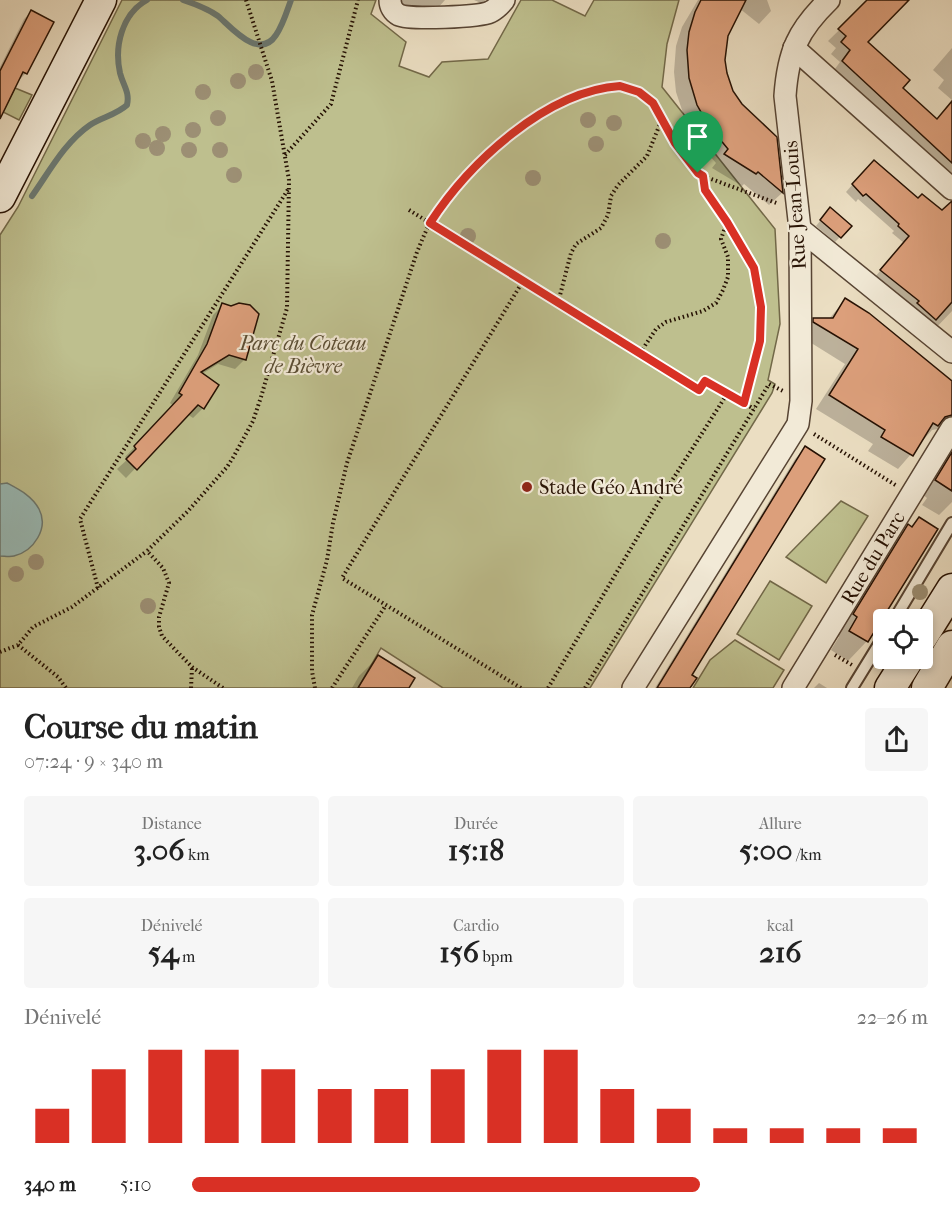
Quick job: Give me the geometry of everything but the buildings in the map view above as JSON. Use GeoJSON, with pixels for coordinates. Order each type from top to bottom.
{"type":"FeatureCollection","features":[{"type":"Feature","properties":{"kind":"main road"},"geometry":{"type":"LineString","coordinates":[[1,193],[101,0]]}},
{"type":"Feature","properties":{"kind":"main road"},"geometry":{"type":"LineString","coordinates":[[933,619],[952,589]]}},
{"type":"Feature","properties":{"kind":"main road"},"geometry":{"type":"LineString","coordinates":[[927,688],[952,646]]}},
{"type":"Feature","properties":{"kind":"main road"},"geometry":{"type":"LineString","coordinates":[[890,688],[902,669]]}},
{"type":"Feature","properties":{"kind":"street"},"geometry":{"type":"LineString","coordinates":[[86,31],[90,0]]}},
{"type":"Feature","properties":{"kind":"street"},"geometry":{"type":"LineString","coordinates":[[390,4],[397,14],[408,18],[482,15],[499,6],[504,0]]}},
{"type":"Feature","properties":{"kind":"street","name":"Rue Jean-Louis"},"geometry":{"type":"LineString","coordinates":[[798,424],[801,401],[799,220],[785,96],[787,75],[794,48],[810,18],[830,0]]}},
{"type":"Feature","properties":{"kind":"street"},"geometry":{"type":"LineString","coordinates":[[794,48],[952,189]]}},
{"type":"Feature","properties":{"kind":"street"},"geometry":{"type":"LineString","coordinates":[[799,220],[952,352]]}},
{"type":"Feature","properties":{"kind":"street"},"geometry":{"type":"LineString","coordinates":[[633,688],[798,424]]}},
{"type":"Feature","properties":{"kind":"street","name":"Rue du Parc"},"geometry":{"type":"LineString","coordinates":[[793,688],[952,428]]}},
{"type":"Feature","properties":{"kind":"lane"},"geometry":{"type":"LineString","coordinates":[[901,609],[952,523]]}},
{"type":"Feature","properties":{"kind":"lane"},"geometry":{"type":"LineString","coordinates":[[852,688],[873,654]]}},
{"type":"Feature","properties":{"kind":"path"},"geometry":{"type":"LineString","coordinates":[[0,652],[18,645],[33,627],[72,607],[147,551],[227,467],[253,421],[287,308],[289,187],[272,81],[246,0]]}},
{"type":"Feature","properties":{"kind":"path"},"geometry":{"type":"LineString","coordinates":[[285,155],[331,104],[358,0]]}},
{"type":"Feature","properties":{"kind":"path"},"geometry":{"type":"LineString","coordinates":[[315,688],[312,671],[312,615],[327,560],[347,463],[417,252],[430,223],[458,186],[489,155],[543,113],[600,87],[620,86],[639,92],[653,103],[675,143],[698,173],[799,220]]}},
{"type":"Feature","properties":{"kind":"path"},"geometry":{"type":"LineString","coordinates":[[558,303],[571,253],[576,244],[601,228],[608,215],[611,196],[618,185],[647,156],[662,118]]}},
{"type":"Feature","properties":{"kind":"path"},"geometry":{"type":"LineString","coordinates":[[703,176],[705,190],[754,268],[761,307],[760,341],[744,403]]}},
{"type":"Feature","properties":{"kind":"path"},"geometry":{"type":"LineString","coordinates":[[98,588],[80,519],[289,187]]}},
{"type":"Feature","properties":{"kind":"path"},"geometry":{"type":"LineString","coordinates":[[409,210],[699,390],[705,381],[754,409]]}},
{"type":"Feature","properties":{"kind":"path"},"geometry":{"type":"LineString","coordinates":[[640,353],[656,329],[666,322],[703,311],[716,303],[728,277],[728,257],[721,239],[727,222]]}},
{"type":"Feature","properties":{"kind":"path"},"geometry":{"type":"LineString","coordinates":[[521,688],[342,578],[523,281]]}},
{"type":"Feature","properties":{"kind":"path"},"geometry":{"type":"LineString","coordinates":[[585,688],[766,390]]}},
{"type":"Feature","properties":{"kind":"path"},"geometry":{"type":"LineString","coordinates":[[548,688],[658,501],[727,394]]}},
{"type":"Feature","properties":{"kind":"path"},"geometry":{"type":"LineString","coordinates":[[798,424],[889,480]]}},
{"type":"Feature","properties":{"kind":"path"},"geometry":{"type":"LineString","coordinates":[[147,551],[163,568],[169,583],[159,616],[162,636],[192,667],[223,688]]}},
{"type":"Feature","properties":{"kind":"path"},"geometry":{"type":"LineString","coordinates":[[333,688],[386,605]]}},
{"type":"Feature","properties":{"kind":"path"},"geometry":{"type":"LineString","coordinates":[[18,645],[58,677],[66,688]]}},
{"type":"Feature","properties":{"kind":"path"},"geometry":{"type":"LineString","coordinates":[[819,646],[862,671]]}},
{"type":"Feature","properties":{"kind":"path"},"geometry":{"type":"LineString","coordinates":[[191,688],[192,667]]}},
{"type":"Feature","properties":{"kind":"green space","name":"Parc du Coteau de Bièvre"},"geometry":{"type":"Polygon","coordinates":[[[122,0],[376,0],[371,14],[406,42],[399,66],[429,77],[442,62],[488,59],[521,0],[552,0],[585,16],[594,0],[679,0],[667,44],[662,87],[775,229],[780,324],[768,380],[775,384],[772,393],[590,688],[443,688],[381,648],[358,688],[0,688],[0,235],[18,207],[122,0]]]}},
{"type":"Feature","properties":{"kind":"green space"},"geometry":{"type":"Polygon","coordinates":[[[15,88],[32,95],[19,120],[3,112],[15,88]]]}},
{"type":"Feature","properties":{"kind":"green space"},"geometry":{"type":"Polygon","coordinates":[[[841,501],[868,516],[826,583],[786,557],[841,501]]]}},
{"type":"Feature","properties":{"kind":"green space"},"geometry":{"type":"Polygon","coordinates":[[[770,581],[812,606],[779,660],[737,634],[770,581]]]}},
{"type":"Feature","properties":{"kind":"green space"},"geometry":{"type":"Polygon","coordinates":[[[735,640],[784,670],[773,688],[693,688],[710,660],[735,640]]]}},
{"type":"Feature","properties":{"kind":"water"},"geometry":{"type":"Polygon","coordinates":[[[7,483],[33,500],[42,516],[42,524],[38,538],[28,549],[14,556],[0,556],[0,484],[7,483]]]}},
{"type":"Feature","properties":{"kind":"waterway"},"geometry":{"type":"LineString","coordinates":[[32,196],[58,158],[81,132],[127,105],[127,92],[118,63],[119,42],[131,14],[147,0]]}},
{"type":"Feature","properties":{"kind":"waterway"},"geometry":{"type":"LineString","coordinates":[[183,0],[210,11],[238,34],[262,45],[276,35],[291,0]]}},
{"type":"Feature","properties":{"kind":"place","name":"Stade Géo André"},"geometry":{"type":"Point","coordinates":[527,487]}},
{"type":"Feature","properties":{"kind":"route"},"geometry":{"type":"LineString","coordinates":[[620,86],[639,92],[653,103],[675,143],[698,173],[703,176],[705,190],[754,268],[761,307],[760,341],[744,403],[705,381],[699,390],[430,223],[458,186],[489,155],[521,128],[543,113],[600,87],[620,86]]}}]}
